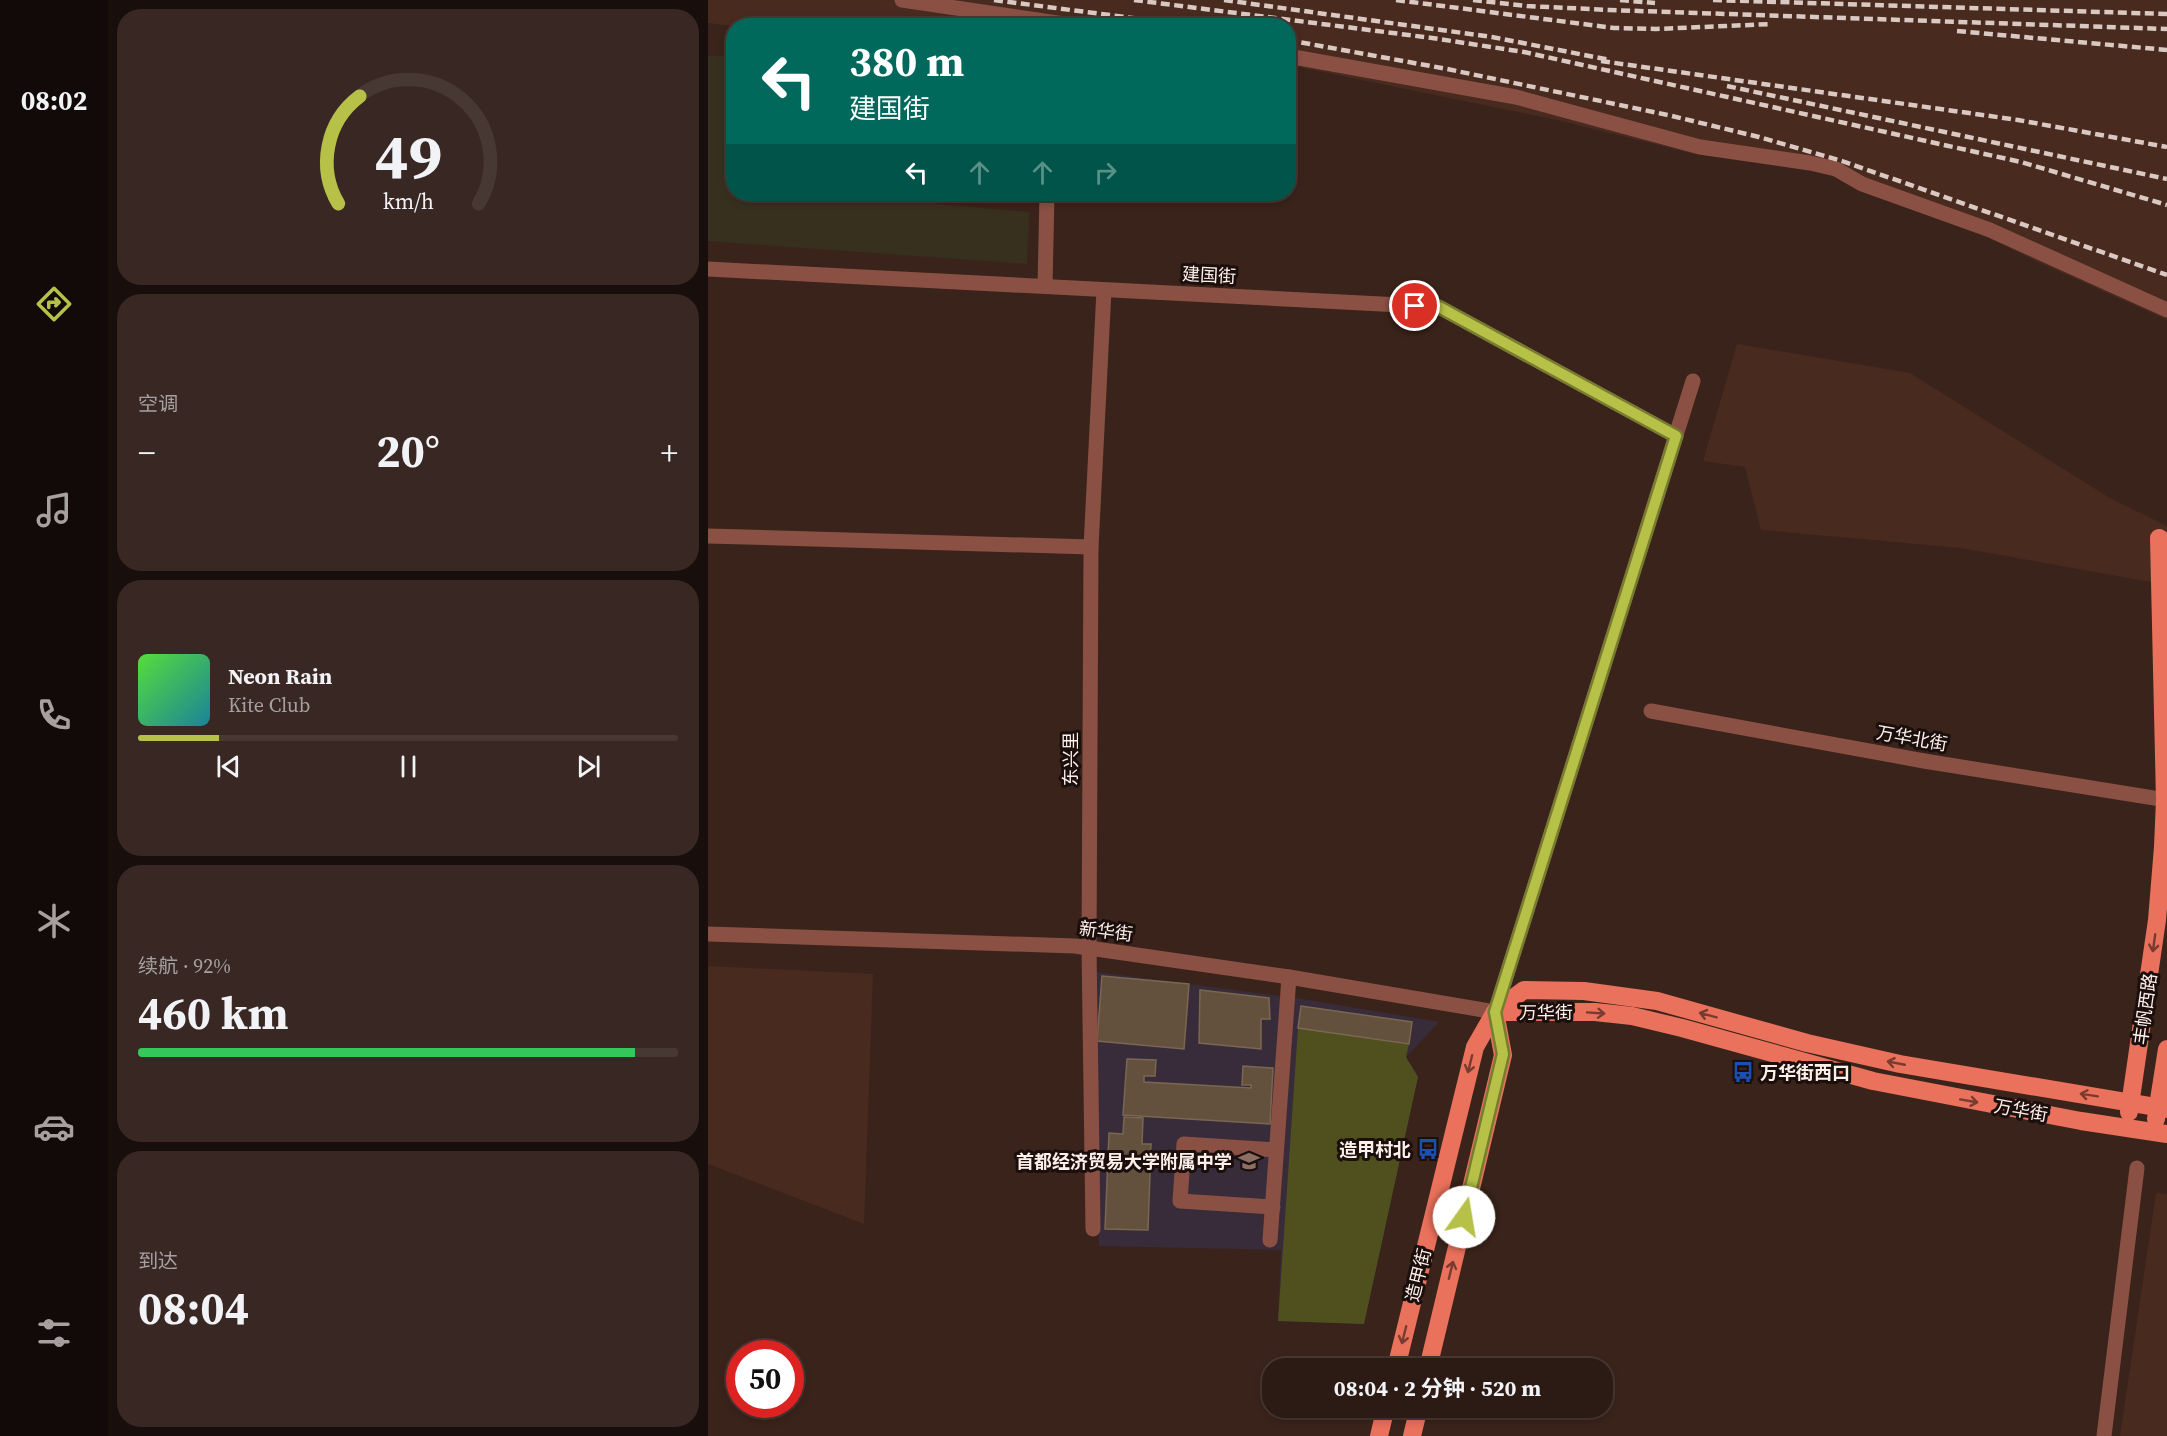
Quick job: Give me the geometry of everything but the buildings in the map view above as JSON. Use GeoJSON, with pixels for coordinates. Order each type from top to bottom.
{"type":"FeatureCollection","features":[{"type":"Feature","properties":{"kind":"main road","name":"丰帆西路"},"geometry":{"type":"LineString","coordinates":[[2127,1129],[2157,920],[2166,800],[2159,538],[2167,543]]}},
{"type":"Feature","properties":{"kind":"main road","name":"万华街"},"geometry":{"type":"LineString","coordinates":[[1495,1012],[1524,990],[1584,991],[1620,995],[1657,1002],[1866,1058],[2162,1108]]}},
{"type":"Feature","properties":{"kind":"main road","name":"万华街"},"geometry":{"type":"LineString","coordinates":[[1495,1012],[1595,1012],[1632,1016],[1874,1081],[2160,1134]]}},
{"type":"Feature","properties":{"kind":"main road","name":"造甲街"},"geometry":{"type":"LineString","coordinates":[[1398,1358],[1475,1047],[1495,1012]]}},
{"type":"Feature","properties":{"kind":"main road","name":"造甲街"},"geometry":{"type":"LineString","coordinates":[[1430,1358],[1503,1054],[1495,1012]]}},
{"type":"Feature","properties":{"kind":"main road","name":"丰帆西路"},"geometry":{"type":"LineString","coordinates":[[2160,1134],[2167,1049]]}},
{"type":"Feature","properties":{"kind":"main road"},"geometry":{"type":"LineString","coordinates":[[1379,1436],[1383,1418]]}},
{"type":"Feature","properties":{"kind":"main road"},"geometry":{"type":"LineString","coordinates":[[1412,1436],[1416,1418]]}},
{"type":"Feature","properties":{"kind":"street"},"geometry":{"type":"LineString","coordinates":[[902,0],[1024,18]]}},
{"type":"Feature","properties":{"kind":"street"},"geometry":{"type":"LineString","coordinates":[[1296,57],[1516,97],[1700,147],[1836,169],[1862,184],[1990,230],[2167,310]]}},
{"type":"Feature","properties":{"kind":"street"},"geometry":{"type":"LineString","coordinates":[[1045,286],[1047,201]]}},
{"type":"Feature","properties":{"kind":"street","name":"建国街"},"geometry":{"type":"LineString","coordinates":[[708,269],[1439,307],[1676,436]]}},
{"type":"Feature","properties":{"kind":"street","name":"东兴里"},"geometry":{"type":"LineString","coordinates":[[1093,1229],[1089,948],[1091,548],[1104,290]]}},
{"type":"Feature","properties":{"kind":"street","name":"造甲街"},"geometry":{"type":"LineString","coordinates":[[1495,1012],[1693,381]]}},
{"type":"Feature","properties":{"kind":"street"},"geometry":{"type":"LineString","coordinates":[[708,536],[1091,548]]}},
{"type":"Feature","properties":{"kind":"street","name":"万华北街"},"geometry":{"type":"LineString","coordinates":[[1651,711],[1913,759],[2166,800]]}},
{"type":"Feature","properties":{"kind":"street","name":"新华街"},"geometry":{"type":"LineString","coordinates":[[708,934],[1089,948],[1289,977],[1495,1012]]}},
{"type":"Feature","properties":{"kind":"street"},"geometry":{"type":"LineString","coordinates":[[1270,1240],[1289,977]]}},
{"type":"Feature","properties":{"kind":"street"},"geometry":{"type":"LineString","coordinates":[[1273,1207],[1180,1201],[1184,1144],[1276,1150]]}},
{"type":"Feature","properties":{"kind":"street"},"geometry":{"type":"LineString","coordinates":[[2104,1436],[2137,1168]]}},
{"type":"Feature","properties":{"kind":"shaded area"},"geometry":{"type":"Polygon","coordinates":[[[708,0],[2167,0],[2167,320],[1960,224],[1835,172],[1694,154],[1557,120],[1296,66],[1296,18],[726,18],[726,25],[708,23],[708,0]]]}},
{"type":"Feature","properties":{"kind":"shaded area"},"geometry":{"type":"Polygon","coordinates":[[[708,56],[726,56],[726,201],[935,201],[935,204],[1029,212],[1027,264],[708,241],[708,56]]]}},
{"type":"Feature","properties":{"kind":"shaded area"},"geometry":{"type":"Polygon","coordinates":[[[1737,344],[1910,373],[2110,498],[2167,526],[2167,585],[1961,548],[1761,530],[1745,467],[1703,461],[1737,344]]]}},
{"type":"Feature","properties":{"kind":"shaded area"},"geometry":{"type":"Polygon","coordinates":[[[708,966],[873,974],[864,1224],[708,1164],[708,966]]]}},
{"type":"Feature","properties":{"kind":"shaded area","name":"首都经济贸易大学附属中学"},"geometry":{"type":"Polygon","coordinates":[[[1097,972],[1303,999],[1439,1022],[1406,1057],[1418,1077],[1364,1324],[1278,1321],[1281,1250],[1099,1246],[1097,972]]]}},
{"type":"Feature","properties":{"kind":"shaded area"},"geometry":{"type":"Polygon","coordinates":[[[1298,1028],[1409,1044],[1406,1057],[1418,1077],[1364,1324],[1278,1321],[1298,1028]]]}},
{"type":"Feature","properties":{"kind":"shaded area"},"geometry":{"type":"Polygon","coordinates":[[[2156,1193],[2167,1194],[2167,1436],[2120,1436],[2156,1193]]]}},
{"type":"Feature","properties":{"kind":"railway"},"geometry":{"type":"LineString","coordinates":[[994,0],[1132,18]]}},
{"type":"Feature","properties":{"kind":"railway"},"geometry":{"type":"LineString","coordinates":[[1134,0],[1275,18]]}},
{"type":"Feature","properties":{"kind":"railway"},"geometry":{"type":"LineString","coordinates":[[1224,0],[1492,37],[1610,60]]}},
{"type":"Feature","properties":{"kind":"railway"},"geometry":{"type":"LineString","coordinates":[[1396,0],[1614,28],[1656,29],[1772,24]]}},
{"type":"Feature","properties":{"kind":"railway"},"geometry":{"type":"LineString","coordinates":[[1473,0],[1527,6],[1610,10],[2167,29]]}},
{"type":"Feature","properties":{"kind":"railway"},"geometry":{"type":"LineString","coordinates":[[1620,0],[1655,3]]}},
{"type":"Feature","properties":{"kind":"railway"},"geometry":{"type":"LineString","coordinates":[[1713,0],[2167,14]]}},
{"type":"Feature","properties":{"kind":"railway"},"geometry":{"type":"LineString","coordinates":[[1296,21],[1524,52],[2021,162],[2167,205]]}},
{"type":"Feature","properties":{"kind":"railway"},"geometry":{"type":"LineString","coordinates":[[1957,31],[2167,50]]}},
{"type":"Feature","properties":{"kind":"railway"},"geometry":{"type":"LineString","coordinates":[[1296,41],[1447,69],[1668,115],[1759,137],[1842,161],[2167,275]]}},
{"type":"Feature","properties":{"kind":"railway"},"geometry":{"type":"LineString","coordinates":[[1601,61],[2018,120],[2167,147]]}},
{"type":"Feature","properties":{"kind":"railway"},"geometry":{"type":"LineString","coordinates":[[1727,86],[2167,179]]}},
{"type":"Feature","properties":{"kind":"place","name":"万华街西口"},"geometry":{"type":"Point","coordinates":[1743,1072]}},
{"type":"Feature","properties":{"kind":"place","name":"造甲村北"},"geometry":{"type":"Point","coordinates":[1428,1149]}},
{"type":"Feature","properties":{"kind":"place","name":"首都经济贸易大学附属中学"},"geometry":{"type":"Point","coordinates":[1249,1161]}},
{"type":"Feature","properties":{"kind":"route"},"geometry":{"type":"LineString","coordinates":[[1415,306],[1439,307],[1676,436],[1495,1012],[1503,1054],[1464,1217]]}}]}
